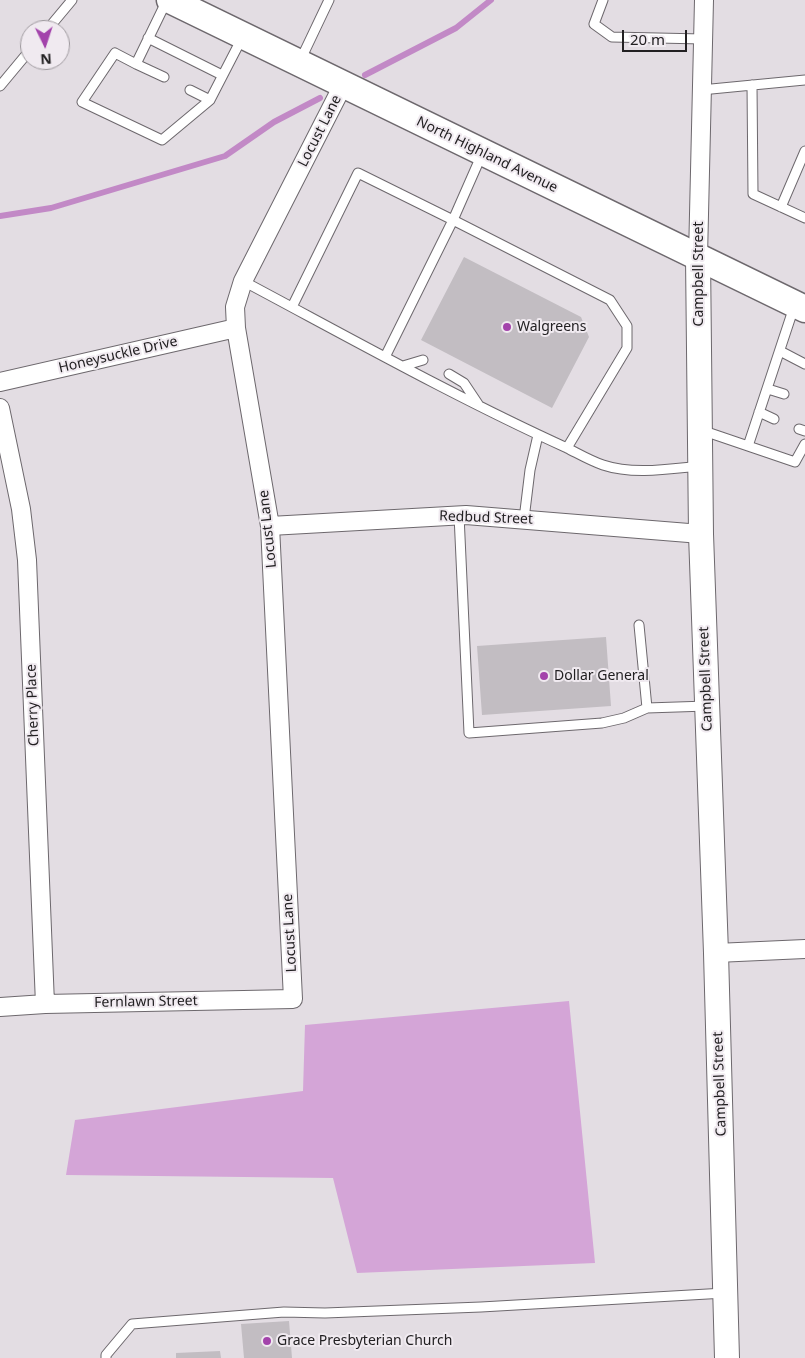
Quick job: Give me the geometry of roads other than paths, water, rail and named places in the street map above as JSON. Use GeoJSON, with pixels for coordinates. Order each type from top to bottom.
{"type":"FeatureCollection","features":[{"type":"Feature","properties":{"kind":"main road","name":"North Highland Avenue"},"geometry":{"type":"LineString","coordinates":[[178,2],[351,89],[800,307]]}},
{"type":"Feature","properties":{"kind":"main road","name":"Campbell Street"},"geometry":{"type":"LineString","coordinates":[[698,257],[701,534],[716,953],[727,1358]]}},
{"type":"Feature","properties":{"kind":"street","name":"Campbell Street"},"geometry":{"type":"LineString","coordinates":[[698,257],[704,0]]}},
{"type":"Feature","properties":{"kind":"street","name":"Locust Lane"},"geometry":{"type":"LineString","coordinates":[[293,1000],[270,526],[236,328],[235,307],[243,281],[351,89]]}},
{"type":"Feature","properties":{"kind":"street","name":"Honeysuckle Drive"},"geometry":{"type":"LineString","coordinates":[[0,382],[236,328]]}},
{"type":"Feature","properties":{"kind":"street","name":"Cherry Place"},"geometry":{"type":"LineString","coordinates":[[0,408],[21,509],[27,560],[45,1004]]}},
{"type":"Feature","properties":{"kind":"street","name":"Redbud Street"},"geometry":{"type":"LineString","coordinates":[[270,526],[459,515],[524,518],[701,534]]}},
{"type":"Feature","properties":{"kind":"street"},"geometry":{"type":"LineString","coordinates":[[716,953],[805,949]]}},
{"type":"Feature","properties":{"kind":"street","name":"Fernlawn Street"},"geometry":{"type":"LineString","coordinates":[[0,1007],[45,1004],[293,1000]]}},
{"type":"Feature","properties":{"kind":"lane"},"geometry":{"type":"LineString","coordinates":[[55,20],[72,0]]}},
{"type":"Feature","properties":{"kind":"lane"},"geometry":{"type":"LineString","coordinates":[[299,63],[329,0]]}},
{"type":"Feature","properties":{"kind":"lane"},"geometry":{"type":"LineString","coordinates":[[603,0],[594,24],[612,36],[703,40]]}},
{"type":"Feature","properties":{"kind":"lane"},"geometry":{"type":"LineString","coordinates":[[136,64],[148,38],[178,2]]}},
{"type":"Feature","properties":{"kind":"lane"},"geometry":{"type":"LineString","coordinates":[[164,77],[115,53],[82,102],[162,140],[210,100],[243,36]]}},
{"type":"Feature","properties":{"kind":"lane"},"geometry":{"type":"LineString","coordinates":[[148,38],[222,74]]}},
{"type":"Feature","properties":{"kind":"lane"},"geometry":{"type":"LineString","coordinates":[[0,86],[20,62]]}},
{"type":"Feature","properties":{"kind":"lane"},"geometry":{"type":"LineString","coordinates":[[702,90],[805,80]]}},
{"type":"Feature","properties":{"kind":"lane"},"geometry":{"type":"LineString","coordinates":[[752,85],[754,194],[805,218]]}},
{"type":"Feature","properties":{"kind":"lane"},"geometry":{"type":"LineString","coordinates":[[190,90],[210,100]]}},
{"type":"Feature","properties":{"kind":"lane"},"geometry":{"type":"LineString","coordinates":[[781,207],[805,151]]}},
{"type":"Feature","properties":{"kind":"lane"},"geometry":{"type":"LineString","coordinates":[[385,357],[454,220],[482,153]]}},
{"type":"Feature","properties":{"kind":"lane"},"geometry":{"type":"LineString","coordinates":[[292,306],[358,173],[610,300],[627,326],[627,348],[567,448]]}},
{"type":"Feature","properties":{"kind":"lane"},"geometry":{"type":"LineString","coordinates":[[243,281],[385,357],[538,435],[602,465],[623,470],[653,470],[700,466]]}},
{"type":"Feature","properties":{"kind":"lane"},"geometry":{"type":"LineString","coordinates":[[748,446],[780,351],[800,307]]}},
{"type":"Feature","properties":{"kind":"lane"},"geometry":{"type":"LineString","coordinates":[[780,351],[805,364]]}},
{"type":"Feature","properties":{"kind":"lane"},"geometry":{"type":"LineString","coordinates":[[403,366],[424,360]]}},
{"type":"Feature","properties":{"kind":"lane"},"geometry":{"type":"LineString","coordinates":[[449,374],[464,383],[478,404]]}},
{"type":"Feature","properties":{"kind":"lane"},"geometry":{"type":"LineString","coordinates":[[768,389],[784,394]]}},
{"type":"Feature","properties":{"kind":"lane"},"geometry":{"type":"LineString","coordinates":[[759,412],[774,419]]}},
{"type":"Feature","properties":{"kind":"lane"},"geometry":{"type":"LineString","coordinates":[[700,429],[795,462],[805,444]]}},
{"type":"Feature","properties":{"kind":"lane"},"geometry":{"type":"LineString","coordinates":[[524,518],[530,470],[538,435]]}},
{"type":"Feature","properties":{"kind":"lane"},"geometry":{"type":"LineString","coordinates":[[459,515],[469,733],[602,724],[624,718],[647,708],[707,706]]}},
{"type":"Feature","properties":{"kind":"lane"},"geometry":{"type":"LineString","coordinates":[[639,625],[647,708]]}},
{"type":"Feature","properties":{"kind":"lane"},"geometry":{"type":"LineString","coordinates":[[106,1358],[106,1355],[132,1324],[284,1312],[325,1313],[481,1307],[725,1293]]}},
{"type":"Feature","properties":{"kind":"waterway"},"geometry":{"type":"LineString","coordinates":[[365,75],[456,28],[491,0]]}},
{"type":"Feature","properties":{"kind":"waterway"},"geometry":{"type":"LineString","coordinates":[[0,216],[51,208],[225,156],[274,122],[320,98]]}},
{"type":"Feature","properties":{"kind":"place","name":"Walgreens"},"geometry":{"type":"Point","coordinates":[507,327]}},
{"type":"Feature","properties":{"kind":"place","name":"Dollar General"},"geometry":{"type":"Point","coordinates":[544,676]}},
{"type":"Feature","properties":{"kind":"place","name":"Grace Presbyterian Church"},"geometry":{"type":"Point","coordinates":[267,1341]}}]}
